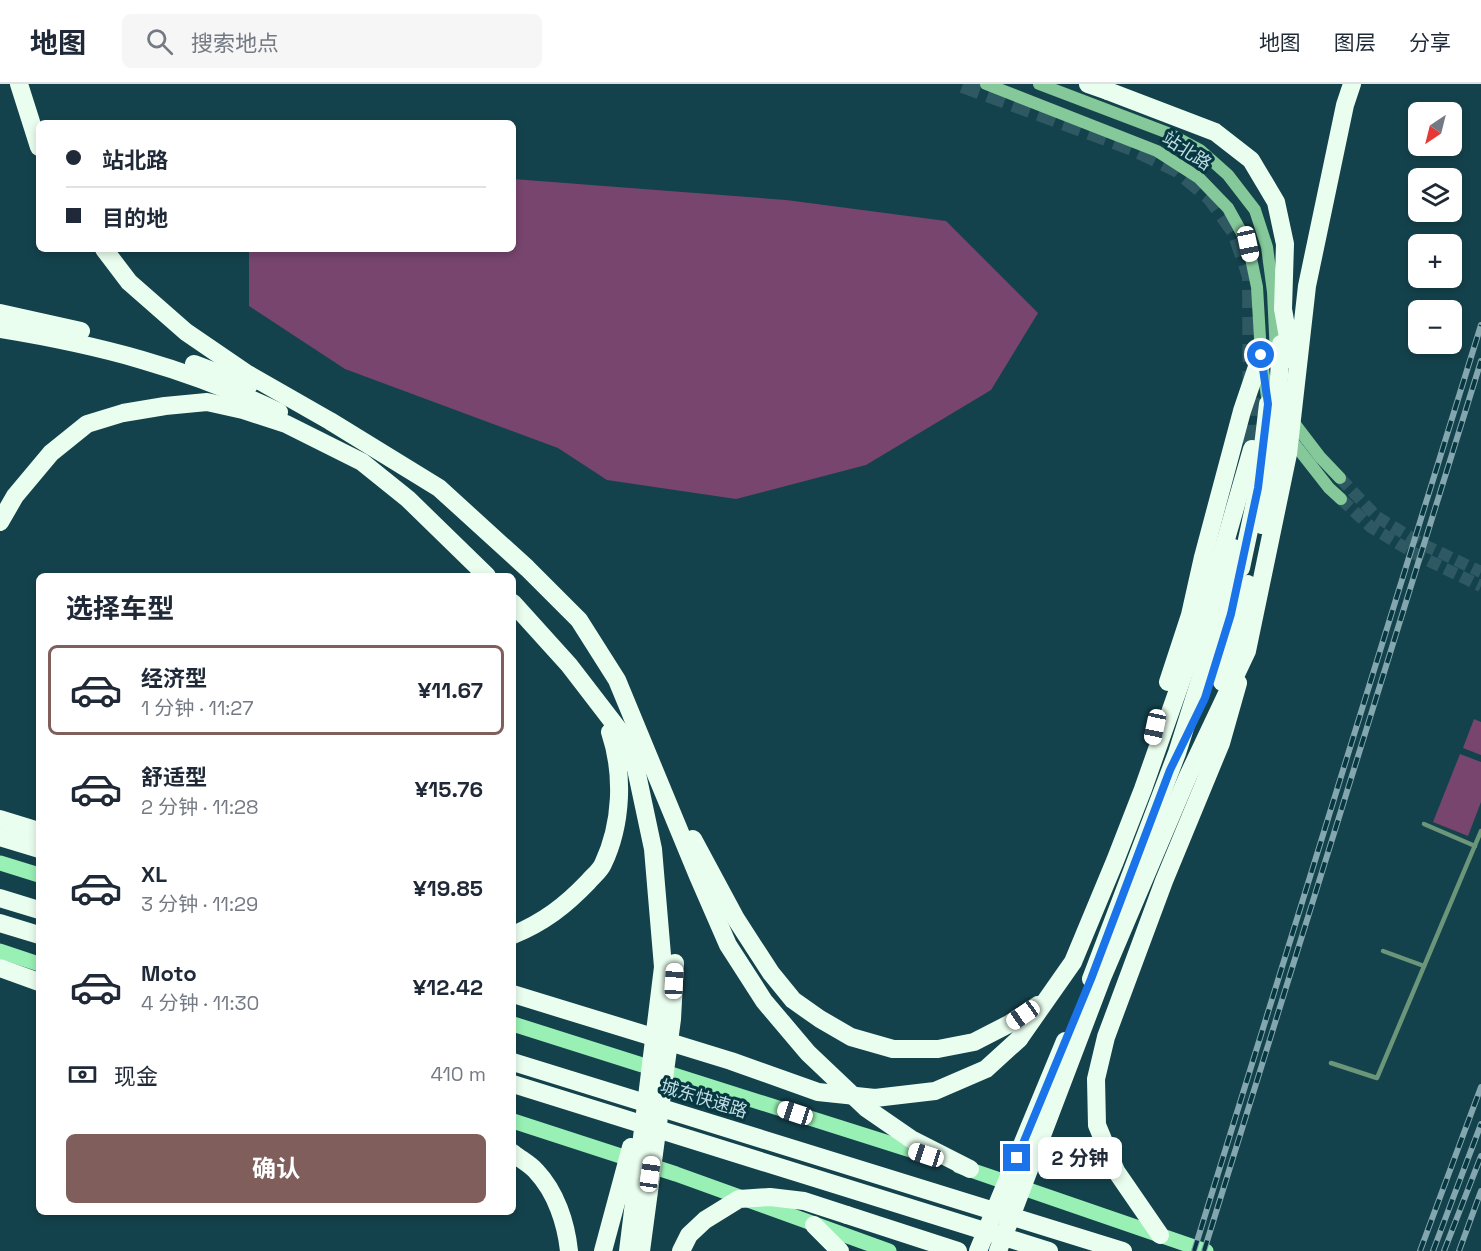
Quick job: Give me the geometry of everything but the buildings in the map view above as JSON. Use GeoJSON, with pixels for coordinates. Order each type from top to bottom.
{"type":"FeatureCollection","features":[{"type":"Feature","properties":{"kind":"highway"},"geometry":{"type":"LineString","coordinates":[[19,84],[36,138]]}},
{"type":"Feature","properties":{"kind":"highway"},"geometry":{"type":"LineString","coordinates":[[1088,84],[1215,132],[1251,160],[1276,202],[1285,244],[1276,428],[1263,521],[1236,639],[1195,761]]}},
{"type":"Feature","properties":{"kind":"highway"},"geometry":{"type":"LineString","coordinates":[[1160,1235],[1116,1171],[1097,1125],[1096,1079],[1106,1037],[1164,880],[1221,742],[1247,651],[1288,454],[1306,286],[1345,105],[1352,84]]}},
{"type":"Feature","properties":{"kind":"highway"},"geometry":{"type":"LineString","coordinates":[[106,252],[129,282],[186,332],[246,373],[439,488],[527,568],[579,620],[617,680],[728,945],[764,1001],[808,1053],[866,1108],[911,1139],[970,1169]]}},
{"type":"Feature","properties":{"kind":"highway"},"geometry":{"type":"LineString","coordinates":[[1283,309],[1290,343],[1288,454]]}},
{"type":"Feature","properties":{"kind":"highway"},"geometry":{"type":"LineString","coordinates":[[0,321],[133,344],[228,375],[330,421]]}},
{"type":"Feature","properties":{"kind":"highway"},"geometry":{"type":"LineString","coordinates":[[0,321],[61,339],[145,359],[240,393],[280,412],[339,451]]}},
{"type":"Feature","properties":{"kind":"highway"},"geometry":{"type":"LineString","coordinates":[[1143,789],[1160,707],[1190,615],[1242,411],[1261,355]]}},
{"type":"Feature","properties":{"kind":"highway"},"geometry":{"type":"LineString","coordinates":[[0,522],[15,496],[51,453],[87,424],[123,413],[207,402],[243,410],[286,424],[362,462],[408,499],[484,573]]}},
{"type":"Feature","properties":{"kind":"highway"},"geometry":{"type":"LineString","coordinates":[[1170,770],[1205,698],[1231,614],[1258,488],[1268,404]]}},
{"type":"Feature","properties":{"kind":"highway"},"geometry":{"type":"LineString","coordinates":[[516,995],[730,1061],[818,1092],[875,1098],[935,1091],[986,1069],[1019,1039],[1073,962],[1143,789],[1203,619],[1252,449],[1223,608],[1170,770],[1091,979],[978,1251]]}},
{"type":"Feature","properties":{"kind":"highway"},"geometry":{"type":"LineString","coordinates":[[516,606],[569,665],[619,730],[636,769],[653,849],[669,965],[651,1070],[628,1251]]}},
{"type":"Feature","properties":{"kind":"highway"},"geometry":{"type":"LineString","coordinates":[[998,1251],[1102,978],[1195,761],[1247,651]]}},
{"type":"Feature","properties":{"kind":"highway"},"geometry":{"type":"LineString","coordinates":[[516,934],[532,927],[567,904],[602,866],[616,824],[620,784],[615,746],[605,718],[569,665]]}},
{"type":"Feature","properties":{"kind":"highway"},"geometry":{"type":"LineString","coordinates":[[641,1251],[672,1019],[667,864],[648,754]]}},
{"type":"Feature","properties":{"kind":"highway"},"geometry":{"type":"LineString","coordinates":[[668,804],[697,846],[736,918],[771,973],[793,1000],[852,1037],[893,1049],[938,1049],[974,1042],[1010,1024],[1049,997]]}},
{"type":"Feature","properties":{"kind":"highway"},"geometry":{"type":"LineString","coordinates":[[0,819],[36,830]]}},
{"type":"Feature","properties":{"kind":"highway"},"geometry":{"type":"LineString","coordinates":[[0,837],[36,848]]}},
{"type":"Feature","properties":{"kind":"highway"},"geometry":{"type":"LineString","coordinates":[[0,898],[36,909]]}},
{"type":"Feature","properties":{"kind":"highway"},"geometry":{"type":"LineString","coordinates":[[0,923],[36,934]]}},
{"type":"Feature","properties":{"kind":"highway"},"geometry":{"type":"LineString","coordinates":[[0,968],[36,981]]}},
{"type":"Feature","properties":{"kind":"highway","name":"城东快速路"},"geometry":{"type":"LineString","coordinates":[[516,1063],[1123,1251]]}},
{"type":"Feature","properties":{"kind":"highway"},"geometry":{"type":"LineString","coordinates":[[603,1251],[651,1070]]}},
{"type":"Feature","properties":{"kind":"highway"},"geometry":{"type":"LineString","coordinates":[[516,1085],[1049,1251]]}},
{"type":"Feature","properties":{"kind":"highway"},"geometry":{"type":"LineString","coordinates":[[516,1155],[536,1171],[554,1197],[567,1231],[568,1251]]}},
{"type":"Feature","properties":{"kind":"highway"},"geometry":{"type":"LineString","coordinates":[[681,1251],[689,1235],[722,1208],[739,1199],[770,1197],[804,1201],[958,1251]]}},
{"type":"Feature","properties":{"kind":"highway"},"geometry":{"type":"LineString","coordinates":[[814,1225],[840,1251]]}},
{"type":"Feature","properties":{"kind":"main road"},"geometry":{"type":"LineString","coordinates":[[0,863],[36,874]]}},
{"type":"Feature","properties":{"kind":"main road"},"geometry":{"type":"LineString","coordinates":[[0,951],[36,963]]}},
{"type":"Feature","properties":{"kind":"main road"},"geometry":{"type":"LineString","coordinates":[[516,1025],[970,1169],[1206,1251]]}},
{"type":"Feature","properties":{"kind":"main road"},"geometry":{"type":"LineString","coordinates":[[516,1122],[676,1174],[889,1251]]}},
{"type":"Feature","properties":{"kind":"street","name":"站北路"},"geometry":{"type":"LineString","coordinates":[[986,84],[1157,150],[1199,178],[1228,208],[1248,244],[1257,286],[1261,355],[1268,404],[1292,441],[1329,488],[1341,499]]}},
{"type":"Feature","properties":{"kind":"street","name":"站北路"},"geometry":{"type":"LineString","coordinates":[[1039,84],[1168,132],[1200,150],[1228,175],[1255,210],[1267,247],[1273,292],[1276,358],[1283,408],[1320,457],[1340,478]]}},
{"type":"Feature","properties":{"kind":"lane"},"geometry":{"type":"LineString","coordinates":[[1424,824],[1475,846]]}},
{"type":"Feature","properties":{"kind":"lane"},"geometry":{"type":"LineString","coordinates":[[1331,1063],[1377,1078],[1481,831]]}},
{"type":"Feature","properties":{"kind":"lane"},"geometry":{"type":"LineString","coordinates":[[1383,951],[1424,966]]}},
{"type":"Feature","properties":{"kind":"shaded area"},"geometry":{"type":"Polygon","coordinates":[[[516,179],[786,200],[946,221],[1038,313],[991,390],[866,465],[736,499],[607,480],[558,448],[345,369],[249,306],[249,252],[516,252],[516,179]]]}},
{"type":"Feature","properties":{"kind":"shaded area"},"geometry":{"type":"Polygon","coordinates":[[[1474,719],[1481,722],[1481,755],[1463,748],[1474,719]]]}},
{"type":"Feature","properties":{"kind":"shaded area"},"geometry":{"type":"Polygon","coordinates":[[[1460,754],[1481,762],[1481,802],[1468,836],[1433,822],[1460,754]]]}},
{"type":"Feature","properties":{"kind":"tunnel"},"geometry":{"type":"LineString","coordinates":[[963,84],[1133,147],[1178,169],[1211,197],[1236,232],[1251,276],[1252,449]]}},
{"type":"Feature","properties":{"kind":"tunnel"},"geometry":{"type":"LineString","coordinates":[[1340,478],[1377,517],[1420,543],[1481,572]]}},
{"type":"Feature","properties":{"kind":"tunnel"},"geometry":{"type":"LineString","coordinates":[[1341,499],[1371,527],[1419,556],[1481,586]]}},
{"type":"Feature","properties":{"kind":"railway"},"geometry":{"type":"LineString","coordinates":[[1194,1251],[1481,325]]}},
{"type":"Feature","properties":{"kind":"railway"},"geometry":{"type":"LineString","coordinates":[[1204,1251],[1481,361]]}},
{"type":"Feature","properties":{"kind":"railway"},"geometry":{"type":"LineString","coordinates":[[1420,1251],[1481,1087]]}},
{"type":"Feature","properties":{"kind":"railway"},"geometry":{"type":"LineString","coordinates":[[1433,1251],[1481,1124]]}},
{"type":"Feature","properties":{"kind":"railway"},"geometry":{"type":"LineString","coordinates":[[1444,1251],[1481,1156]]}},
{"type":"Feature","properties":{"kind":"railway"},"geometry":{"type":"LineString","coordinates":[[1459,1251],[1481,1191]]}},
{"type":"Feature","properties":{"kind":"route"},"geometry":{"type":"LineString","coordinates":[[1017,1158],[1091,979],[1170,770],[1205,698],[1231,614],[1258,488],[1268,404],[1261,355]]}}]}
